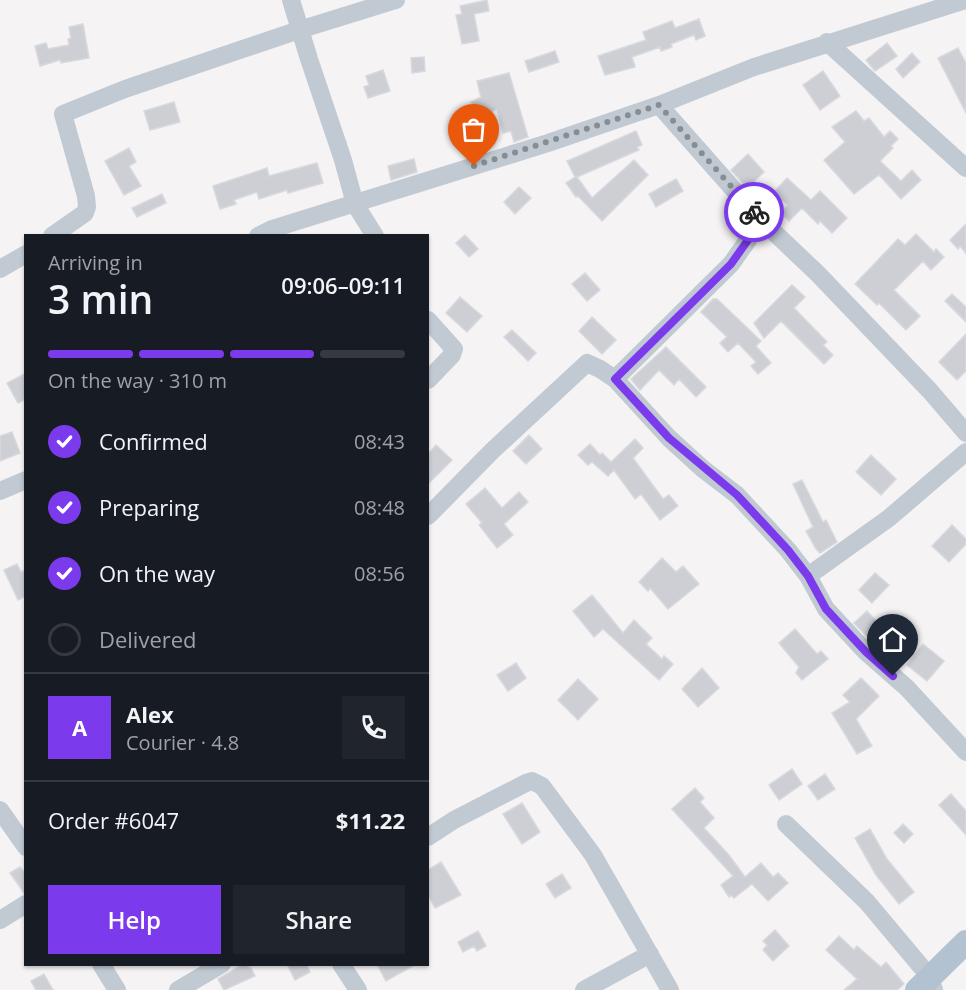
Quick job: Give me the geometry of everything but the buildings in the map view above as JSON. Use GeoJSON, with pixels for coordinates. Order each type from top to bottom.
{"type":"FeatureCollection","features":[{"type":"Feature","properties":{"kind":"main road"},"geometry":{"type":"LineString","coordinates":[[926,985],[966,942]]}},
{"type":"Feature","properties":{"kind":"street"},"geometry":{"type":"LineString","coordinates":[[291,0],[355,204],[374,234]]}},
{"type":"Feature","properties":{"kind":"street"},"geometry":{"type":"LineString","coordinates":[[55,234],[85,213],[87,207],[63,114],[125,89],[396,0]]}},
{"type":"Feature","properties":{"kind":"street"},"geometry":{"type":"LineString","coordinates":[[262,234],[548,143],[659,105],[754,67],[826,42],[930,13],[965,0]]}},
{"type":"Feature","properties":{"kind":"street"},"geometry":{"type":"LineString","coordinates":[[826,42],[966,168]]}},
{"type":"Feature","properties":{"kind":"street"},"geometry":{"type":"LineString","coordinates":[[659,105],[757,216],[818,274],[930,391],[966,433]]}},
{"type":"Feature","properties":{"kind":"street"},"geometry":{"type":"LineString","coordinates":[[615,379],[731,264],[748,240],[757,216]]}},
{"type":"Feature","properties":{"kind":"street"},"geometry":{"type":"LineString","coordinates":[[0,269],[24,255]]}},
{"type":"Feature","properties":{"kind":"street"},"geometry":{"type":"LineString","coordinates":[[429,321],[454,349],[429,379]]}},
{"type":"Feature","properties":{"kind":"street"},"geometry":{"type":"LineString","coordinates":[[429,515],[492,451],[582,366],[587,363],[592,364],[615,379],[669,438],[737,495],[788,550],[808,576],[826,609],[866,652],[906,688],[966,752]]}},
{"type":"Feature","properties":{"kind":"street"},"geometry":{"type":"LineString","coordinates":[[808,576],[889,518],[966,452]]}},
{"type":"Feature","properties":{"kind":"street"},"geometry":{"type":"LineString","coordinates":[[0,491],[24,481]]}},
{"type":"Feature","properties":{"kind":"street"},"geometry":{"type":"LineString","coordinates":[[429,836],[454,820],[525,783],[532,781],[539,784],[550,795],[593,855],[670,990]]}},
{"type":"Feature","properties":{"kind":"street"},"geometry":{"type":"LineString","coordinates":[[0,810],[24,845]]}},
{"type":"Feature","properties":{"kind":"street"},"geometry":{"type":"LineString","coordinates":[[786,824],[867,902],[926,985]]}},
{"type":"Feature","properties":{"kind":"street"},"geometry":{"type":"LineString","coordinates":[[0,920],[24,905]]}},
{"type":"Feature","properties":{"kind":"street"},"geometry":{"type":"LineString","coordinates":[[584,990],[650,954]]}},
{"type":"Feature","properties":{"kind":"street"},"geometry":{"type":"LineString","coordinates":[[102,966],[117,990]]}},
{"type":"Feature","properties":{"kind":"street"},"geometry":{"type":"LineString","coordinates":[[178,990],[219,966]]}},
{"type":"Feature","properties":{"kind":"street"},"geometry":{"type":"LineString","coordinates":[[342,966],[358,990]]}},
{"type":"Feature","properties":{"kind":"way so far"},"geometry":{"type":"LineString","coordinates":[[474,166],[659,105],[754,212]]}},
{"type":"Feature","properties":{"kind":"route"},"geometry":{"type":"LineString","coordinates":[[754,212],[757,216],[748,240],[731,264],[615,379],[669,438],[703,469],[737,495],[788,550],[808,576],[826,609],[866,652],[893,676]]}}]}
